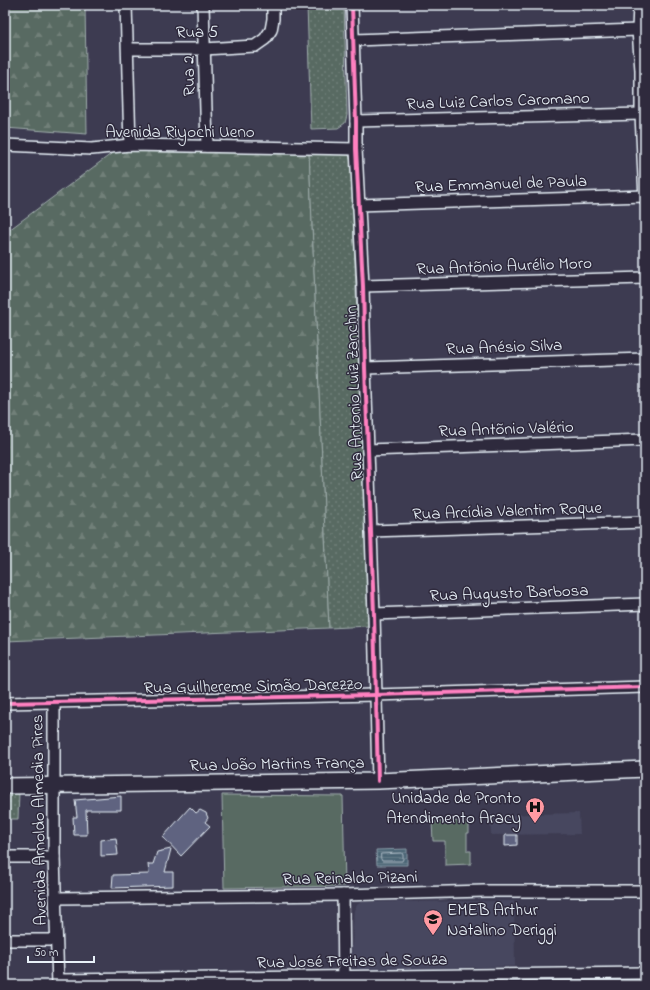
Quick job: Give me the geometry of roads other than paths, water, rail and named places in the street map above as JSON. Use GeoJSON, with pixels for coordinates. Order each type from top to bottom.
{"type":"FeatureCollection","features":[{"type":"Feature","properties":{"kind":"main road","name":"Rua João Martins França"},"geometry":{"type":"LineString","coordinates":[[5,786],[378,781],[645,770]]}},
{"type":"Feature","properties":{"kind":"street"},"geometry":{"type":"LineString","coordinates":[[126,5],[130,145]]}},
{"type":"Feature","properties":{"kind":"street","name":"Rua 2"},"geometry":{"type":"LineString","coordinates":[[203,5],[207,146]]}},
{"type":"Feature","properties":{"kind":"street","name":"Rua 5"},"geometry":{"type":"LineString","coordinates":[[128,49],[204,49],[255,46],[265,39],[271,30],[273,5]]}},
{"type":"Feature","properties":{"kind":"street","name":"Rua Antonio Luiz Zanchin"},"geometry":{"type":"LineString","coordinates":[[352,5],[358,205],[363,286],[374,614],[378,781]]}},
{"type":"Feature","properties":{"kind":"street"},"geometry":{"type":"LineString","coordinates":[[639,5],[638,30],[643,70],[641,114],[644,151],[645,197]]}},
{"type":"Feature","properties":{"kind":"street"},"geometry":{"type":"LineString","coordinates":[[354,40],[638,30]]}},
{"type":"Feature","properties":{"kind":"street","name":"Rua Luiz Carlos Caromano"},"geometry":{"type":"LineString","coordinates":[[356,121],[641,114]]}},
{"type":"Feature","properties":{"kind":"street","name":"Avenida Riyochi Ueno"},"geometry":{"type":"LineString","coordinates":[[5,145],[92,149],[130,145],[356,149]]}},
{"type":"Feature","properties":{"kind":"street","name":"Rua Emmanuel de Paula"},"geometry":{"type":"LineString","coordinates":[[358,205],[645,197]]}},
{"type":"Feature","properties":{"kind":"street","name":"Rua Antõnio Aurélio Moro"},"geometry":{"type":"LineString","coordinates":[[363,286],[645,278]]}},
{"type":"Feature","properties":{"kind":"street","name":"Rua Anésio Silva"},"geometry":{"type":"LineString","coordinates":[[365,368],[645,359]]}},
{"type":"Feature","properties":{"kind":"street","name":"Rua Antõnio Valério"},"geometry":{"type":"LineString","coordinates":[[368,450],[645,440]]}},
{"type":"Feature","properties":{"kind":"street","name":"Rua Arcídia Valentim Roque"},"geometry":{"type":"LineString","coordinates":[[371,531],[645,522]]}},
{"type":"Feature","properties":{"kind":"street","name":"Rua Augusto Barbosa"},"geometry":{"type":"LineString","coordinates":[[374,614],[645,604]]}},
{"type":"Feature","properties":{"kind":"street","name":"Rua Guilhereme Simão Darezzo"},"geometry":{"type":"LineString","coordinates":[[5,703],[376,695],[645,687]]}},
{"type":"Feature","properties":{"kind":"street","name":"Avenida Arnoldo Almedia Pires"},"geometry":{"type":"LineString","coordinates":[[54,702],[54,857],[58,983]]}},
{"type":"Feature","properties":{"kind":"street"},"geometry":{"type":"LineString","coordinates":[[5,857],[54,857]]}},
{"type":"Feature","properties":{"kind":"street","name":"Rua Reinaldo Pizani"},"geometry":{"type":"LineString","coordinates":[[56,898],[343,895],[484,891],[645,891]]}},
{"type":"Feature","properties":{"kind":"street"},"geometry":{"type":"LineString","coordinates":[[343,895],[344,981]]}},
{"type":"Feature","properties":{"kind":"street"},"geometry":{"type":"LineString","coordinates":[[5,940],[56,940]]}},
{"type":"Feature","properties":{"kind":"street","name":"Rua José Freitas de Souza"},"geometry":{"type":"LineString","coordinates":[[58,983],[344,981],[645,973]]}},
{"type":"Feature","properties":{"kind":"water"},"geometry":{"type":"Polygon","coordinates":[[[407,849],[407,865],[377,865],[376,850],[407,849]]]}},
{"type":"Feature","properties":{"kind":"place","name":"Unidade de Pronto Atendimento Aracy"},"geometry":{"type":"Point","coordinates":[535,824]}},
{"type":"Feature","properties":{"kind":"place","name":"EMEB Arthur Natalino Deriggi"},"geometry":{"type":"Point","coordinates":[433,936]}}]}
